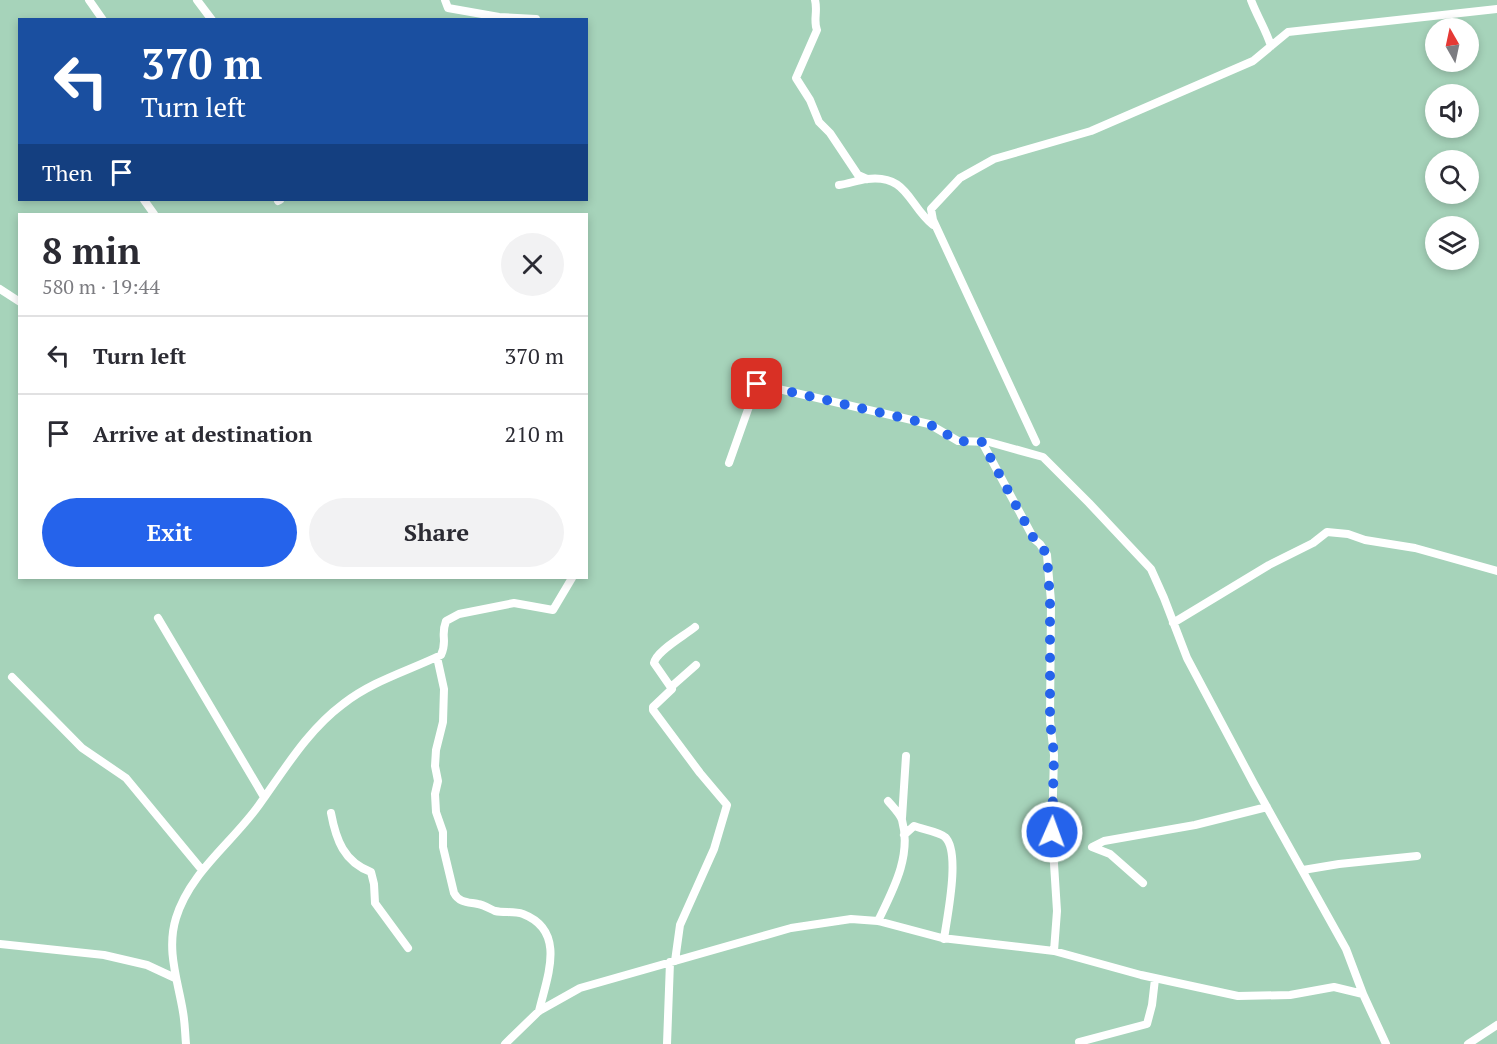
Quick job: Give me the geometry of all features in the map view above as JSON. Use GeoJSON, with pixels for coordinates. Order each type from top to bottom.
{"type":"FeatureCollection","features":[{"type":"Feature","properties":{"kind":"street"},"geometry":{"type":"LineString","coordinates":[[89,0],[102,18]]}},
{"type":"Feature","properties":{"kind":"street"},"geometry":{"type":"LineString","coordinates":[[197,0],[210,18]]}},
{"type":"Feature","properties":{"kind":"street"},"geometry":{"type":"LineString","coordinates":[[445,0],[448,8],[518,18]]}},
{"type":"Feature","properties":{"kind":"street"},"geometry":{"type":"LineString","coordinates":[[816,0],[818,9],[815,25],[817,30],[796,78],[810,100],[819,122],[830,133],[858,175],[867,179]]}},
{"type":"Feature","properties":{"kind":"street"},"geometry":{"type":"LineString","coordinates":[[1251,0],[1271,46]]}},
{"type":"Feature","properties":{"kind":"street"},"geometry":{"type":"LineString","coordinates":[[1036,442],[933,220],[931,209],[960,178],[994,159],[1091,131],[1253,61],[1288,32],[1497,9]]}},
{"type":"Feature","properties":{"kind":"street"},"geometry":{"type":"LineString","coordinates":[[839,185],[867,179],[891,181],[902,186],[924,218],[933,225],[933,220]]}},
{"type":"Feature","properties":{"kind":"street"},"geometry":{"type":"LineString","coordinates":[[0,289],[18,301]]}},
{"type":"Feature","properties":{"kind":"street"},"geometry":{"type":"LineString","coordinates":[[729,463],[762,367]]}},
{"type":"Feature","properties":{"kind":"street"},"geometry":{"type":"LineString","coordinates":[[757,384],[929,424],[958,441],[982,442],[1043,457],[1089,503],[1151,569],[1186,658],[1346,949],[1362,994],[1386,1044]]}},
{"type":"Feature","properties":{"kind":"street"},"geometry":{"type":"LineString","coordinates":[[982,442],[1034,539],[1047,555],[1051,654],[1050,721],[1054,755],[1052,832],[1057,911],[1054,951]]}},
{"type":"Feature","properties":{"kind":"street"},"geometry":{"type":"LineString","coordinates":[[1173,623],[1269,566],[1313,543],[1327,532],[1415,548],[1497,570]]}},
{"type":"Feature","properties":{"kind":"street"},"geometry":{"type":"LineString","coordinates":[[186,1044],[171,944],[176,918],[187,891],[202,870],[264,797],[308,736],[343,703],[393,675],[441,655],[445,647],[442,632],[446,621],[459,615],[514,603],[553,610],[571,579]]}},
{"type":"Feature","properties":{"kind":"street"},"geometry":{"type":"LineString","coordinates":[[158,618],[264,797]]}},
{"type":"Feature","properties":{"kind":"street"},"geometry":{"type":"LineString","coordinates":[[672,687],[653,660],[695,627]]}},
{"type":"Feature","properties":{"kind":"street"},"geometry":{"type":"LineString","coordinates":[[437,657],[444,689],[443,722],[436,750],[435,766],[438,781],[435,794],[436,812],[443,832],[443,847],[454,893],[456,897],[467,903],[480,904],[497,911],[522,913],[541,924],[550,940],[550,963],[539,1011]]}},
{"type":"Feature","properties":{"kind":"street"},"geometry":{"type":"LineString","coordinates":[[667,1044],[673,962],[680,925],[714,849],[728,805],[655,714],[653,707],[696,665]]}},
{"type":"Feature","properties":{"kind":"street"},"geometry":{"type":"LineString","coordinates":[[12,677],[82,748],[126,778],[202,870]]}},
{"type":"Feature","properties":{"kind":"street"},"geometry":{"type":"LineString","coordinates":[[878,921],[901,871],[906,756]]}},
{"type":"Feature","properties":{"kind":"street"},"geometry":{"type":"LineString","coordinates":[[888,801],[902,818]]}},
{"type":"Feature","properties":{"kind":"street"},"geometry":{"type":"LineString","coordinates":[[1143,883],[1110,854],[1092,847],[1104,841],[1195,825],[1267,807]]}},
{"type":"Feature","properties":{"kind":"street"},"geometry":{"type":"LineString","coordinates":[[331,813],[334,829],[348,859],[360,868],[371,872],[375,903],[408,948]]}},
{"type":"Feature","properties":{"kind":"street"},"geometry":{"type":"LineString","coordinates":[[904,835],[914,826],[941,834],[947,839],[953,854],[952,894],[944,939]]}},
{"type":"Feature","properties":{"kind":"street"},"geometry":{"type":"LineString","coordinates":[[1303,870],[1417,856]]}},
{"type":"Feature","properties":{"kind":"street"},"geometry":{"type":"LineString","coordinates":[[505,1044],[539,1011],[580,988],[791,928],[851,919],[878,921],[944,939],[1054,951],[1155,979],[1238,996],[1290,995],[1335,987],[1362,994]]}},
{"type":"Feature","properties":{"kind":"street"},"geometry":{"type":"LineString","coordinates":[[0,944],[104,955],[147,965],[176,978]]}},
{"type":"Feature","properties":{"kind":"street"},"geometry":{"type":"LineString","coordinates":[[1079,1042],[1147,1024],[1155,979]]}},
{"type":"Feature","properties":{"kind":"street"},"geometry":{"type":"LineString","coordinates":[[1468,1044],[1497,1025]]}},
{"type":"Feature","properties":{"kind":"route"},"geometry":{"type":"LineString","coordinates":[[757,384],[929,424],[958,441],[982,442],[1034,539],[1047,555],[1050,601],[1050,721],[1054,755],[1052,832]]}}]}
